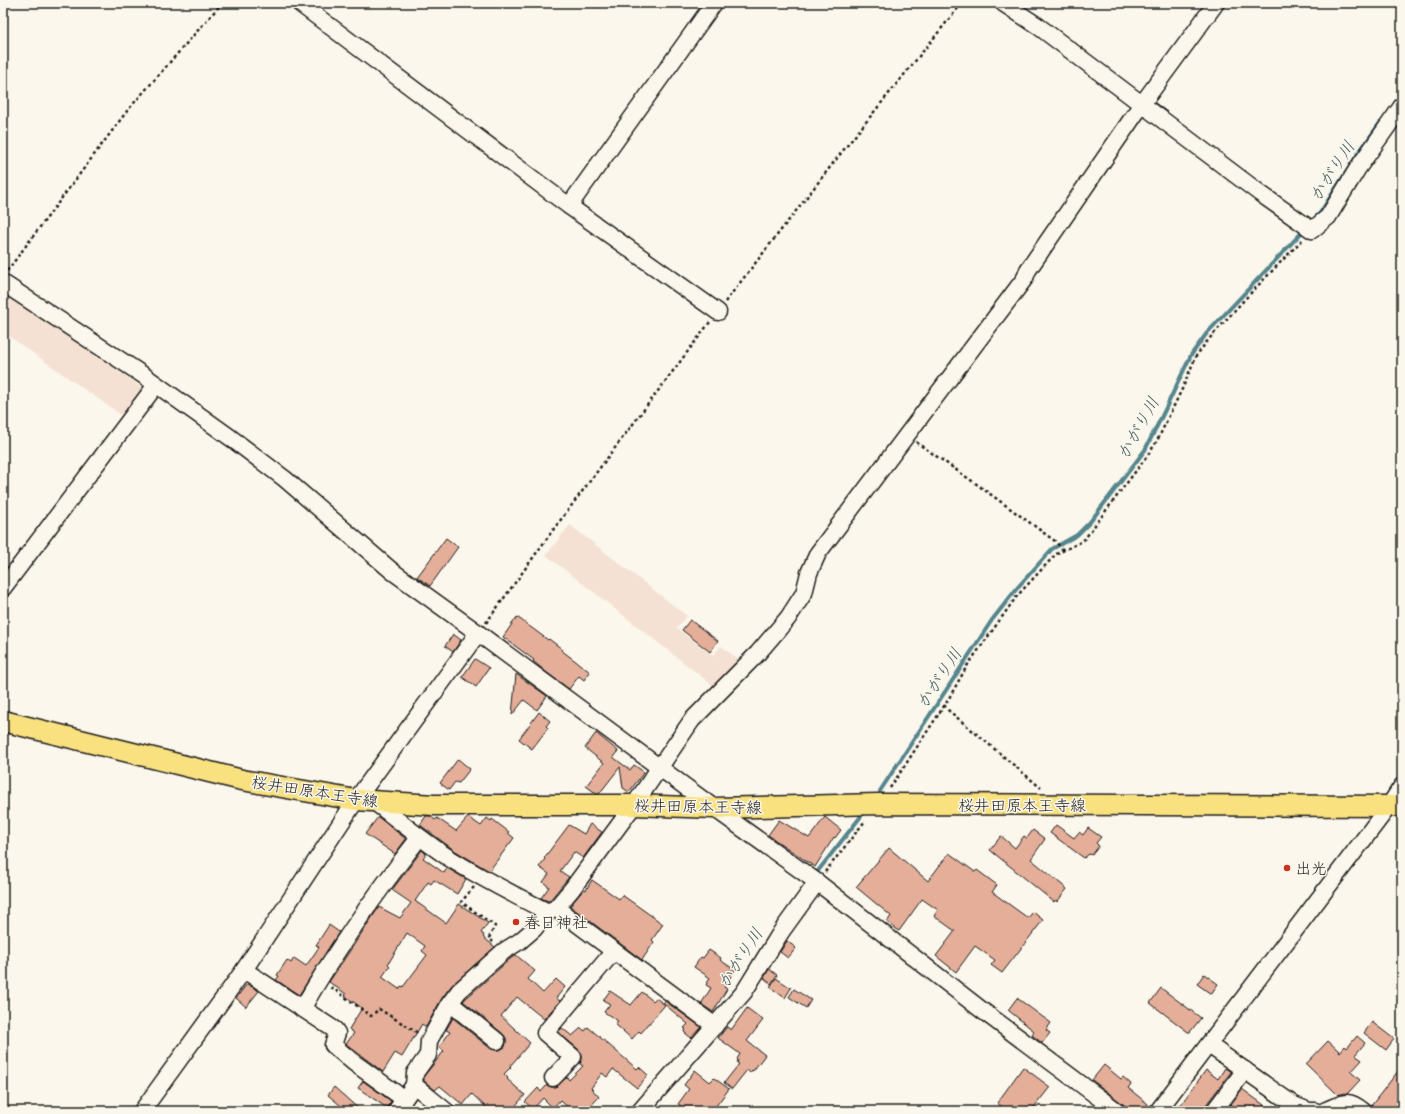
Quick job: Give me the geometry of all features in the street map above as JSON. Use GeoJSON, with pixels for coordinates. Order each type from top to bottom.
{"type":"FeatureCollection","features":[{"type":"Feature","properties":{"kind":"main road","name":"桜井田原本王寺線"},"geometry":{"type":"LineString","coordinates":[[3,721],[242,780],[365,801],[434,805],[634,805],[714,808],[878,804],[1395,806]]}},
{"type":"Feature","properties":{"kind":"street"},"geometry":{"type":"LineString","coordinates":[[299,3],[569,206],[718,312]]}},
{"type":"Feature","properties":{"kind":"street"},"geometry":{"type":"LineString","coordinates":[[569,206],[714,3]]}},
{"type":"Feature","properties":{"kind":"street"},"geometry":{"type":"LineString","coordinates":[[1003,3],[1038,26],[1261,194],[1312,230],[1328,217],[1358,168],[1402,106]]}},
{"type":"Feature","properties":{"kind":"street"},"geometry":{"type":"LineString","coordinates":[[244,970],[334,1030],[337,1033],[333,1045],[400,1105],[414,1085],[415,1073],[428,1055],[429,1041],[450,1003],[459,991],[504,951],[520,941],[572,889],[661,767],[692,720],[758,653],[788,618],[804,593],[809,573],[818,553],[1025,278],[1028,270],[1142,104],[1216,3]]}},
{"type":"Feature","properties":{"kind":"street"},"geometry":{"type":"LineString","coordinates":[[3,283],[156,385],[285,479],[392,572],[478,633],[661,767],[714,808],[817,882],[989,1015],[1117,1111]]}},
{"type":"Feature","properties":{"kind":"street"},"geometry":{"type":"LineString","coordinates":[[3,588],[156,385]]}},
{"type":"Feature","properties":{"kind":"street"},"geometry":{"type":"LineString","coordinates":[[142,1111],[365,801],[478,633]]}},
{"type":"Feature","properties":{"kind":"street"},"geometry":{"type":"LineString","coordinates":[[1158,1111],[1395,806],[1402,786]]}},
{"type":"Feature","properties":{"kind":"street"},"geometry":{"type":"LineString","coordinates":[[365,801],[449,858],[483,878],[552,910],[614,951],[715,1026]]}},
{"type":"Feature","properties":{"kind":"street"},"geometry":{"type":"LineString","coordinates":[[302,1009],[319,979],[390,875],[419,838]]}},
{"type":"Feature","properties":{"kind":"street"},"geometry":{"type":"LineString","coordinates":[[640,1111],[744,992],[781,932],[817,882]]}},
{"type":"Feature","properties":{"kind":"street"},"geometry":{"type":"LineString","coordinates":[[553,1078],[573,1057],[545,1033],[614,951]]}},
{"type":"Feature","properties":{"kind":"street"},"geometry":{"type":"LineString","coordinates":[[450,1003],[497,1042]]}},
{"type":"Feature","properties":{"kind":"street"},"geometry":{"type":"LineString","coordinates":[[1208,1045],[1294,1105],[1309,1111],[1315,1111]]}},
{"type":"Feature","properties":{"kind":"street"},"geometry":{"type":"LineString","coordinates":[[1214,1111],[1245,1070]]}},
{"type":"Feature","properties":{"kind":"street"},"geometry":{"type":"LineString","coordinates":[[414,1085],[446,1111]]}},
{"type":"Feature","properties":{"kind":"street"},"geometry":{"type":"LineString","coordinates":[[1324,1111],[1346,1102],[1356,1105],[1363,1111]]}},
{"type":"Feature","properties":{"kind":"path"},"geometry":{"type":"LineString","coordinates":[[3,277],[127,111],[222,3]]}},
{"type":"Feature","properties":{"kind":"path"},"geometry":{"type":"LineString","coordinates":[[478,633],[552,530],[718,312],[845,148],[962,3]]}},
{"type":"Feature","properties":{"kind":"path"},"geometry":{"type":"LineString","coordinates":[[817,882],[886,794],[897,774],[944,704],[967,666],[1017,596],[1056,554],[1083,541],[1154,446],[1184,388],[1196,356],[1200,350],[1244,300],[1312,230]]}},
{"type":"Feature","properties":{"kind":"path"},"geometry":{"type":"LineString","coordinates":[[904,440],[912,440],[975,483],[1055,541],[1064,551]]}},
{"type":"Feature","properties":{"kind":"path"},"geometry":{"type":"LineString","coordinates":[[944,704],[954,715],[1044,790]]}},
{"type":"Feature","properties":{"kind":"path"},"geometry":{"type":"LineString","coordinates":[[483,878],[461,902],[495,926],[489,938],[504,951]]}},
{"type":"Feature","properties":{"kind":"path"},"geometry":{"type":"LineString","coordinates":[[319,979],[371,1016],[379,1009],[429,1041]]}},
{"type":"Feature","properties":{"kind":"shaded area"},"geometry":{"type":"Polygon","coordinates":[[[3,290],[18,298],[141,387],[143,392],[124,417],[3,332],[3,290]]]}},
{"type":"Feature","properties":{"kind":"shaded area"},"geometry":{"type":"Polygon","coordinates":[[[570,525],[687,616],[677,628],[713,656],[721,646],[742,662],[720,691],[546,555],[570,525]]]}},
{"type":"Feature","properties":{"kind":"building"},"geometry":{"type":"Polygon","coordinates":[[[446,538],[458,547],[430,586],[417,577],[446,538]]]}},
{"type":"Feature","properties":{"kind":"building"},"geometry":{"type":"Polygon","coordinates":[[[517,617],[548,640],[549,639],[590,672],[584,680],[579,676],[569,689],[503,637],[517,617]]]}},
{"type":"Feature","properties":{"kind":"building"},"geometry":{"type":"Polygon","coordinates":[[[690,620],[718,641],[710,652],[682,630],[690,620]]]}},
{"type":"Feature","properties":{"kind":"building"},"geometry":{"type":"Polygon","coordinates":[[[453,634],[461,640],[453,652],[445,646],[453,634]]]}},
{"type":"Feature","properties":{"kind":"building"},"geometry":{"type":"Polygon","coordinates":[[[475,659],[489,668],[476,687],[462,677],[475,659]]]}},
{"type":"Feature","properties":{"kind":"building"},"geometry":{"type":"Polygon","coordinates":[[[516,674],[547,696],[537,710],[524,700],[512,715],[516,674]]]}},
{"type":"Feature","properties":{"kind":"building"},"geometry":{"type":"Polygon","coordinates":[[[539,712],[550,721],[546,726],[548,728],[532,749],[519,739],[539,712]]]}},
{"type":"Feature","properties":{"kind":"building"},"geometry":{"type":"Polygon","coordinates":[[[596,733],[618,751],[613,757],[630,770],[634,765],[644,772],[629,792],[623,788],[620,767],[599,794],[586,786],[604,763],[585,748],[596,733]]]}},
{"type":"Feature","properties":{"kind":"building"},"geometry":{"type":"Polygon","coordinates":[[[458,759],[470,769],[459,783],[455,782],[449,790],[440,783],[458,759]]]}},
{"type":"Feature","properties":{"kind":"building"},"geometry":{"type":"Polygon","coordinates":[[[426,816],[430,816],[435,820],[437,818],[456,831],[468,817],[481,826],[487,818],[491,821],[492,819],[509,832],[508,833],[514,838],[489,871],[454,850],[420,825],[426,816]]]}},
{"type":"Feature","properties":{"kind":"building"},"geometry":{"type":"Polygon","coordinates":[[[378,817],[406,839],[395,854],[365,834],[378,817]]]}},
{"type":"Feature","properties":{"kind":"building"},"geometry":{"type":"Polygon","coordinates":[[[825,817],[841,830],[835,838],[834,837],[815,867],[768,835],[779,820],[809,838],[825,817]]]}},
{"type":"Feature","properties":{"kind":"building"},"geometry":{"type":"Polygon","coordinates":[[[590,824],[602,832],[583,858],[574,852],[560,871],[569,877],[550,900],[548,901],[541,898],[549,887],[543,882],[549,874],[539,867],[545,859],[544,858],[569,825],[584,834],[590,824]]]}},
{"type":"Feature","properties":{"kind":"building"},"geometry":{"type":"Polygon","coordinates":[[[1056,825],[1074,838],[1079,832],[1083,835],[1088,828],[1101,837],[1096,843],[1099,846],[1092,855],[1089,854],[1084,858],[1050,833],[1056,825]]]}},
{"type":"Feature","properties":{"kind":"building"},"geometry":{"type":"Polygon","coordinates":[[[1033,830],[1045,839],[1031,859],[1067,889],[1057,902],[1056,900],[1054,902],[990,850],[1001,836],[1015,848],[1024,836],[1027,838],[1033,830]]]}},
{"type":"Feature","properties":{"kind":"building"},"geometry":{"type":"Polygon","coordinates":[[[889,848],[928,881],[949,853],[975,872],[977,870],[997,885],[992,892],[1028,918],[1033,912],[1043,920],[1002,973],[991,965],[995,960],[975,946],[956,972],[936,956],[955,931],[934,916],[938,910],[922,899],[899,931],[887,922],[891,916],[856,887],[889,848]]]}},
{"type":"Feature","properties":{"kind":"building"},"geometry":{"type":"Polygon","coordinates":[[[422,850],[426,854],[423,858],[444,873],[447,868],[466,879],[457,894],[434,880],[431,884],[428,882],[415,901],[446,923],[459,904],[488,923],[481,933],[484,935],[483,937],[495,947],[452,985],[442,998],[426,1027],[422,1024],[402,1057],[395,1053],[383,1072],[346,1044],[354,1033],[349,1029],[362,1008],[329,982],[379,907],[400,918],[411,903],[392,890],[422,850]],[[407,933],[388,964],[390,966],[382,977],[399,989],[401,986],[403,987],[427,955],[422,951],[425,946],[407,933]]]}},
{"type":"Feature","properties":{"kind":"building"},"geometry":{"type":"Polygon","coordinates":[[[592,880],[619,899],[622,895],[663,924],[652,940],[654,942],[642,960],[570,906],[584,889],[586,890],[592,880]]]}},
{"type":"Feature","properties":{"kind":"building"},"geometry":{"type":"Polygon","coordinates":[[[329,925],[339,932],[299,995],[276,980],[279,976],[277,975],[287,960],[291,963],[294,958],[306,966],[319,947],[316,945],[329,925]]]}},
{"type":"Feature","properties":{"kind":"building"},"geometry":{"type":"Polygon","coordinates":[[[787,941],[796,948],[788,958],[780,952],[787,941]]]}},
{"type":"Feature","properties":{"kind":"building"},"geometry":{"type":"Polygon","coordinates":[[[709,950],[721,958],[720,960],[735,970],[724,987],[727,989],[713,1012],[701,1004],[711,988],[706,985],[710,978],[694,967],[701,957],[703,958],[709,950]]]}},
{"type":"Feature","properties":{"kind":"building"},"geometry":{"type":"Polygon","coordinates":[[[516,955],[535,971],[528,979],[543,993],[556,979],[565,987],[556,998],[560,1001],[544,1019],[517,997],[501,1016],[530,1043],[504,1074],[508,1078],[507,1079],[525,1095],[511,1111],[490,1111],[472,1094],[463,1105],[440,1086],[435,1090],[424,1081],[424,1076],[444,1051],[439,1047],[450,1032],[446,1030],[453,1018],[491,1049],[500,1050],[505,1047],[506,1038],[503,1034],[463,1001],[516,955]]]}},
{"type":"Feature","properties":{"kind":"building"},"geometry":{"type":"Polygon","coordinates":[[[769,969],[777,975],[771,984],[764,978],[769,969]]]}},
{"type":"Feature","properties":{"kind":"building"},"geometry":{"type":"Polygon","coordinates":[[[1204,974],[1218,984],[1211,994],[1197,984],[1204,974]]]}},
{"type":"Feature","properties":{"kind":"building"},"geometry":{"type":"Polygon","coordinates":[[[776,978],[791,988],[785,998],[770,987],[776,978]]]}},
{"type":"Feature","properties":{"kind":"building"},"geometry":{"type":"Polygon","coordinates":[[[247,984],[259,991],[246,1007],[236,998],[247,984]]]}},
{"type":"Feature","properties":{"kind":"building"},"geometry":{"type":"Polygon","coordinates":[[[1161,988],[1201,1018],[1190,1032],[1150,1003],[1161,988]]]}},
{"type":"Feature","properties":{"kind":"building"},"geometry":{"type":"Polygon","coordinates":[[[794,989],[811,1000],[806,1008],[789,997],[794,989]]]}},
{"type":"Feature","properties":{"kind":"building"},"geometry":{"type":"Polygon","coordinates":[[[610,991],[631,1005],[642,992],[653,1001],[656,998],[665,1005],[641,1033],[639,1031],[632,1039],[615,1024],[618,1021],[604,1012],[610,1004],[603,1000],[610,991]]]}},
{"type":"Feature","properties":{"kind":"building"},"geometry":{"type":"Polygon","coordinates":[[[1017,998],[1051,1023],[1046,1030],[1050,1033],[1042,1043],[1032,1035],[1034,1031],[1008,1010],[1017,998]]]}},
{"type":"Feature","properties":{"kind":"building"},"geometry":{"type":"Polygon","coordinates":[[[665,1001],[701,1027],[691,1038],[684,1032],[686,1029],[684,1028],[688,1024],[663,1003],[665,1001]]]}},
{"type":"Feature","properties":{"kind":"building"},"geometry":{"type":"Polygon","coordinates":[[[747,1008],[763,1020],[747,1041],[765,1055],[753,1071],[752,1070],[750,1073],[747,1070],[732,1089],[724,1083],[739,1064],[737,1063],[737,1059],[740,1054],[718,1038],[727,1027],[731,1030],[747,1008]]]}},
{"type":"Feature","properties":{"kind":"building"},"geometry":{"type":"Polygon","coordinates":[[[1372,1022],[1394,1039],[1386,1050],[1364,1033],[1372,1022]]]}},
{"type":"Feature","properties":{"kind":"building"},"geometry":{"type":"Polygon","coordinates":[[[588,1027],[637,1069],[639,1067],[648,1075],[637,1088],[613,1069],[607,1077],[602,1073],[591,1088],[599,1097],[586,1111],[572,1111],[560,1100],[553,1108],[543,1098],[533,1109],[525,1102],[538,1088],[541,1092],[547,1085],[556,1087],[567,1077],[569,1080],[583,1066],[580,1064],[582,1054],[558,1032],[562,1028],[572,1036],[581,1028],[585,1031],[588,1027]]]}},
{"type":"Feature","properties":{"kind":"building"},"geometry":{"type":"Polygon","coordinates":[[[1357,1036],[1365,1043],[1355,1055],[1362,1060],[1351,1072],[1360,1080],[1347,1094],[1344,1093],[1338,1095],[1306,1064],[1328,1041],[1340,1052],[1345,1046],[1347,1048],[1357,1036]]]}},
{"type":"Feature","properties":{"kind":"building"},"geometry":{"type":"Polygon","coordinates":[[[1104,1065],[1121,1079],[1123,1077],[1131,1084],[1128,1088],[1148,1104],[1143,1111],[1132,1111],[1092,1080],[1104,1065]]]}},
{"type":"Feature","properties":{"kind":"building"},"geometry":{"type":"Polygon","coordinates":[[[1402,1066],[1402,1111],[1372,1111],[1371,1106],[1402,1066]]]}},
{"type":"Feature","properties":{"kind":"building"},"geometry":{"type":"Polygon","coordinates":[[[1023,1067],[1050,1087],[1031,1111],[1008,1111],[997,1103],[1023,1067]]]}},
{"type":"Feature","properties":{"kind":"building"},"geometry":{"type":"Polygon","coordinates":[[[1225,1068],[1231,1072],[1206,1105],[1205,1111],[1176,1111],[1206,1070],[1218,1079],[1225,1068]]]}},
{"type":"Feature","properties":{"kind":"building"},"geometry":{"type":"Polygon","coordinates":[[[695,1070],[710,1082],[714,1078],[729,1089],[712,1111],[688,1111],[678,1104],[689,1089],[684,1085],[695,1070]]]}},
{"type":"Feature","properties":{"kind":"building"},"geometry":{"type":"Polygon","coordinates":[[[363,1081],[391,1101],[387,1108],[358,1088],[363,1081]]]}},
{"type":"Feature","properties":{"kind":"building"},"geometry":{"type":"Polygon","coordinates":[[[334,1087],[361,1111],[347,1111],[328,1095],[334,1087]]]}},
{"type":"Feature","properties":{"kind":"building"},"geometry":{"type":"Polygon","coordinates":[[[1242,1089],[1264,1105],[1260,1111],[1226,1111],[1242,1089]]]}},
{"type":"Feature","properties":{"kind":"waterway","name":"かがり川"},"geometry":{"type":"LineString","coordinates":[[1395,103],[1402,94]]}},
{"type":"Feature","properties":{"kind":"waterway","name":"かがり川"},"geometry":{"type":"LineString","coordinates":[[1315,218],[1320,213],[1357,155],[1380,123]]}},
{"type":"Feature","properties":{"kind":"waterway","name":"かがり川"},"geometry":{"type":"LineString","coordinates":[[880,791],[992,620],[1018,587],[1052,549],[1077,535],[1090,522],[1145,450],[1191,355],[1207,333],[1305,229]]}},
{"type":"Feature","properties":{"kind":"waterway","name":"かがり川"},"geometry":{"type":"LineString","coordinates":[[814,876],[862,815]]}},
{"type":"Feature","properties":{"kind":"waterway","name":"かがり川"},"geometry":{"type":"LineString","coordinates":[[450,1105],[457,1111]]}},
{"type":"Feature","properties":{"kind":"place","name":"出光"},"geometry":{"type":"Point","coordinates":[1287,868]}},
{"type":"Feature","properties":{"kind":"place","name":"春日神社"},"geometry":{"type":"Point","coordinates":[516,922]}}]}
